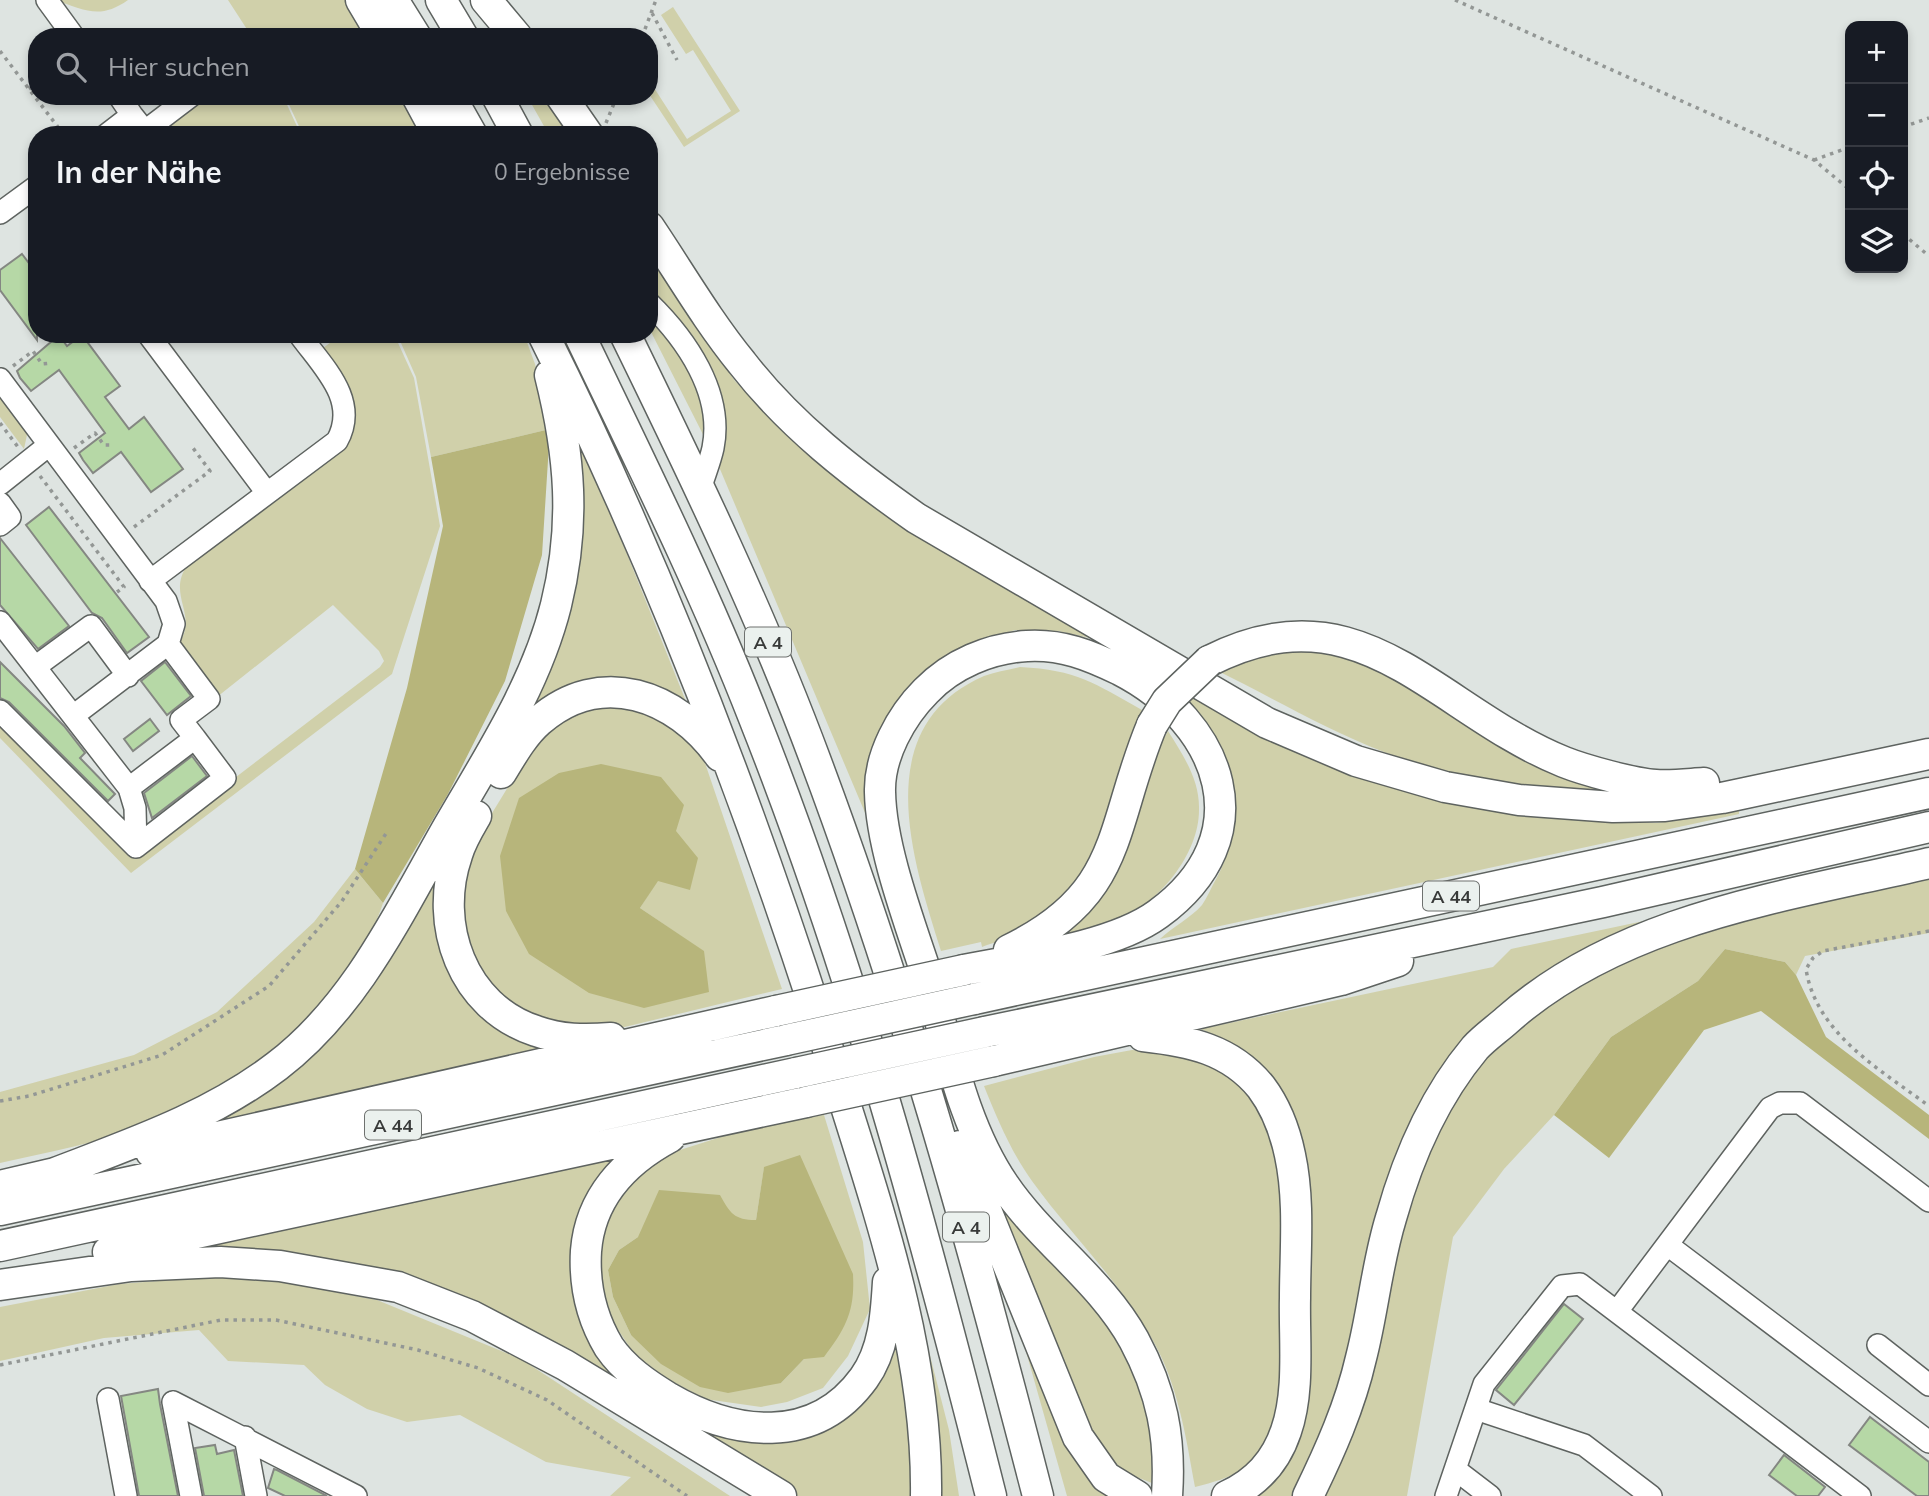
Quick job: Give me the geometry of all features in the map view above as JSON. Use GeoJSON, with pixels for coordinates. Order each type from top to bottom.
{"type":"FeatureCollection","features":[{"type":"Feature","properties":{"kind":"highway"},"geometry":{"type":"LineString","coordinates":[[361,0],[378,28]]}},
{"type":"Feature","properties":{"kind":"highway"},"geometry":{"type":"LineString","coordinates":[[393,0],[410,28]]}},
{"type":"Feature","properties":{"kind":"highway"},"geometry":{"type":"LineString","coordinates":[[441,0],[458,28]]}},
{"type":"Feature","properties":{"kind":"highway"},"geometry":{"type":"LineString","coordinates":[[486,0],[509,28]]}},
{"type":"Feature","properties":{"kind":"highway"},"geometry":{"type":"LineString","coordinates":[[422,105],[433,126]]}},
{"type":"Feature","properties":{"kind":"highway"},"geometry":{"type":"LineString","coordinates":[[455,105],[467,126]]}},
{"type":"Feature","properties":{"kind":"highway"},"geometry":{"type":"LineString","coordinates":[[502,105],[513,126]]}},
{"type":"Feature","properties":{"kind":"highway"},"geometry":{"type":"LineString","coordinates":[[569,105],[589,126]]}},
{"type":"Feature","properties":{"kind":"highway"},"geometry":{"type":"LineString","coordinates":[[658,241],[696,302],[743,365],[795,422],[832,456],[916,518],[1267,723],[1356,761],[1445,787],[1519,800],[1613,807],[1665,806],[1722,798],[1929,754]]}},
{"type":"Feature","properties":{"kind":"highway"},"geometry":{"type":"LineString","coordinates":[[55,1173],[180,1125],[228,1100],[278,1065],[324,1021],[358,980],[401,908],[501,734],[539,654],[555,605],[568,536],[568,458],[544,343]]}},
{"type":"Feature","properties":{"kind":"highway"},"geometry":{"type":"LineString","coordinates":[[546,343],[653,571],[736,778],[807,982],[890,1257],[915,1363],[925,1443],[926,1496]]}},
{"type":"Feature","properties":{"kind":"highway","name":"A 4"},"geometry":{"type":"LineString","coordinates":[[583,343],[717,629],[796,830],[883,1100],[991,1496]]}},
{"type":"Feature","properties":{"kind":"highway","name":"A 4"},"geometry":{"type":"LineString","coordinates":[[629,343],[700,490],[801,723],[885,960],[975,1258],[1038,1496]]}},
{"type":"Feature","properties":{"kind":"highway"},"geometry":{"type":"LineString","coordinates":[[964,970],[1049,929],[1078,903],[1107,860],[1119,832],[1140,754],[1152,725],[1167,701],[1209,661],[1235,647],[1264,639],[1294,635],[1327,636],[1371,649],[1479,718],[1534,748],[1583,768],[1654,785],[1802,780]]}},
{"type":"Feature","properties":{"kind":"highway"},"geometry":{"type":"LineString","coordinates":[[0,1186],[776,1011],[964,970],[1098,940],[1146,922],[1188,887],[1205,866],[1213,849],[1220,812],[1214,770],[1199,735],[1158,692],[1083,653],[1040,646],[997,650],[971,659],[934,682],[920,697],[893,739],[887,752],[880,793],[888,846],[966,1105],[1003,1184],[1023,1210],[1110,1304],[1134,1340],[1156,1390],[1165,1422],[1170,1454],[1167,1496]]}},
{"type":"Feature","properties":{"kind":"highway"},"geometry":{"type":"LineString","coordinates":[[671,1035],[568,1038],[536,1031],[503,1015],[473,986],[456,953],[448,921],[452,873],[457,853],[475,817],[522,740],[539,721],[574,700],[620,692],[660,702],[698,730],[736,778]]}},
{"type":"Feature","properties":{"kind":"highway","name":"A 44"},"geometry":{"type":"LineString","coordinates":[[0,1210],[1929,793]]}},
{"type":"Feature","properties":{"kind":"highway","name":"A 44"},"geometry":{"type":"LineString","coordinates":[[0,1246],[985,1032],[1603,902],[1929,827]]}},
{"type":"Feature","properties":{"kind":"highway"},"geometry":{"type":"LineString","coordinates":[[1308,1496],[1352,1394],[1390,1220],[1412,1153],[1440,1098],[1476,1047],[1533,997],[1572,971],[1624,946],[1718,912],[1929,863]]}},
{"type":"Feature","properties":{"kind":"highway"},"geometry":{"type":"LineString","coordinates":[[0,1284],[83,1258],[163,1240],[1118,1034],[1342,980],[1463,943],[1563,922],[1603,902]]}},
{"type":"Feature","properties":{"kind":"highway"},"geometry":{"type":"LineString","coordinates":[[885,960],[1074,1428],[1100,1471],[1135,1495]]}},
{"type":"Feature","properties":{"kind":"highway"},"geometry":{"type":"LineString","coordinates":[[1118,1034],[1192,1042],[1231,1060],[1263,1090],[1286,1138],[1294,1181],[1295,1241],[1290,1416],[1270,1463],[1250,1483],[1227,1496]]}},
{"type":"Feature","properties":{"kind":"highway"},"geometry":{"type":"LineString","coordinates":[[688,1127],[658,1143],[618,1175],[595,1212],[587,1239],[586,1286],[596,1322],[610,1349],[628,1370],[651,1387],[692,1410],[734,1426],[779,1427],[823,1414],[852,1391],[875,1358],[882,1338],[890,1257]]}},
{"type":"Feature","properties":{"kind":"highway"},"geometry":{"type":"LineString","coordinates":[[0,1284],[142,1265],[220,1262],[279,1266],[398,1287],[472,1317],[565,1365],[781,1496]]}},
{"type":"Feature","properties":{"kind":"lane"},"geometry":{"type":"LineString","coordinates":[[47,0],[67,28]]}},
{"type":"Feature","properties":{"kind":"lane"},"geometry":{"type":"LineString","coordinates":[[126,105],[141,126]]}},
{"type":"Feature","properties":{"kind":"lane"},"geometry":{"type":"LineString","coordinates":[[144,126],[177,105]]}},
{"type":"Feature","properties":{"kind":"lane"},"geometry":{"type":"LineString","coordinates":[[0,213],[28,193]]}},
{"type":"Feature","properties":{"kind":"lane"},"geometry":{"type":"LineString","coordinates":[[658,314],[687,348],[711,398],[713,448],[700,490]]}},
{"type":"Feature","properties":{"kind":"lane"},"geometry":{"type":"LineString","coordinates":[[155,343],[267,493]]}},
{"type":"Feature","properties":{"kind":"lane"},"geometry":{"type":"LineString","coordinates":[[150,581],[337,441],[343,431],[345,404],[341,392],[306,343]]}},
{"type":"Feature","properties":{"kind":"lane"},"geometry":{"type":"LineString","coordinates":[[6,373],[49,444],[172,612],[174,624],[168,644],[73,716]]}},
{"type":"Feature","properties":{"kind":"lane"},"geometry":{"type":"LineString","coordinates":[[0,484],[49,444]]}},
{"type":"Feature","properties":{"kind":"lane"},"geometry":{"type":"LineString","coordinates":[[0,503],[10,517],[0,525]]}},
{"type":"Feature","properties":{"kind":"lane"},"geometry":{"type":"LineString","coordinates":[[0,622],[8,649],[35,667],[129,788],[135,808],[136,848]]}},
{"type":"Feature","properties":{"kind":"lane"},"geometry":{"type":"LineString","coordinates":[[35,667],[91,626],[128,676]]}},
{"type":"Feature","properties":{"kind":"lane"},"geometry":{"type":"LineString","coordinates":[[136,848],[225,779],[181,720],[209,699],[168,644]]}},
{"type":"Feature","properties":{"kind":"lane"},"geometry":{"type":"LineString","coordinates":[[0,712],[136,848]]}},
{"type":"Feature","properties":{"kind":"lane"},"geometry":{"type":"LineString","coordinates":[[129,788],[195,738]]}},
{"type":"Feature","properties":{"kind":"lane"},"geometry":{"type":"LineString","coordinates":[[1618,1310],[1770,1108],[1780,1103],[1800,1103],[1929,1201]]}},
{"type":"Feature","properties":{"kind":"lane"},"geometry":{"type":"LineString","coordinates":[[1669,1245],[1929,1442]]}},
{"type":"Feature","properties":{"kind":"lane"},"geometry":{"type":"LineString","coordinates":[[1446,1496],[1484,1384],[1562,1286],[1580,1284],[1618,1310],[1860,1496]]}},
{"type":"Feature","properties":{"kind":"lane"},"geometry":{"type":"LineString","coordinates":[[1878,1345],[1929,1385]]}},
{"type":"Feature","properties":{"kind":"lane"},"geometry":{"type":"LineString","coordinates":[[108,1399],[126,1496]]}},
{"type":"Feature","properties":{"kind":"lane"},"geometry":{"type":"LineString","coordinates":[[191,1496],[173,1402],[356,1496]]}},
{"type":"Feature","properties":{"kind":"lane"},"geometry":{"type":"LineString","coordinates":[[1476,1409],[1584,1445],[1651,1496]]}},
{"type":"Feature","properties":{"kind":"lane"},"geometry":{"type":"LineString","coordinates":[[244,1437],[256,1496]]}},
{"type":"Feature","properties":{"kind":"lane"},"geometry":{"type":"LineString","coordinates":[[1456,1470],[1490,1496]]}},
{"type":"Feature","properties":{"kind":"path"},"geometry":{"type":"LineString","coordinates":[[646,28],[656,0]]}},
{"type":"Feature","properties":{"kind":"path"},"geometry":{"type":"LineString","coordinates":[[1455,0],[1814,160],[1845,186]]}},
{"type":"Feature","properties":{"kind":"path"},"geometry":{"type":"LineString","coordinates":[[652,13],[677,60]]}},
{"type":"Feature","properties":{"kind":"path"},"geometry":{"type":"LineString","coordinates":[[0,51],[28,88]]}},
{"type":"Feature","properties":{"kind":"path"},"geometry":{"type":"LineString","coordinates":[[41,105],[57,126]]}},
{"type":"Feature","properties":{"kind":"path"},"geometry":{"type":"LineString","coordinates":[[599,126],[612,105]]}},
{"type":"Feature","properties":{"kind":"path"},"geometry":{"type":"LineString","coordinates":[[1908,125],[1929,118]]}},
{"type":"Feature","properties":{"kind":"path"},"geometry":{"type":"LineString","coordinates":[[1814,160],[1845,149]]}},
{"type":"Feature","properties":{"kind":"path"},"geometry":{"type":"LineString","coordinates":[[1908,238],[1929,256]]}},
{"type":"Feature","properties":{"kind":"path"},"geometry":{"type":"LineString","coordinates":[[6,373],[33,351],[42,364],[51,363]]}},
{"type":"Feature","properties":{"kind":"path"},"geometry":{"type":"LineString","coordinates":[[0,423],[124,587],[117,592]]}},
{"type":"Feature","properties":{"kind":"path"},"geometry":{"type":"LineString","coordinates":[[99,554],[210,471],[193,448]]}},
{"type":"Feature","properties":{"kind":"path"},"geometry":{"type":"LineString","coordinates":[[0,1101],[29,1097],[162,1055],[269,986],[342,901],[387,832]]}},
{"type":"Feature","properties":{"kind":"path"},"geometry":{"type":"LineString","coordinates":[[1929,931],[1823,951],[1813,958],[1807,969],[1817,1000],[1844,1040],[1929,1106]]}},
{"type":"Feature","properties":{"kind":"path"},"geometry":{"type":"LineString","coordinates":[[0,1365],[221,1320],[276,1320],[418,1350],[478,1368],[547,1400],[687,1496]]}},
{"type":"Feature","properties":{"kind":"green space"},"geometry":{"type":"Polygon","coordinates":[[[55,0],[128,0],[109,10],[92,11],[55,0]]]}},
{"type":"Feature","properties":{"kind":"green space"},"geometry":{"type":"Polygon","coordinates":[[[228,0],[354,0],[369,28],[246,28],[228,0]]]}},
{"type":"Feature","properties":{"kind":"green space"},"geometry":{"type":"Polygon","coordinates":[[[673,7],[740,111],[684,147],[656,105],[658,94],[687,139],[731,111],[693,50],[686,54],[661,15],[673,7]]]}},
{"type":"Feature","properties":{"kind":"green space"},"geometry":{"type":"Polygon","coordinates":[[[188,105],[287,105],[297,126],[165,126],[188,105]]]}},
{"type":"Feature","properties":{"kind":"green space"},"geometry":{"type":"Polygon","coordinates":[[[289,105],[410,105],[418,126],[299,126],[289,105]]]}},
{"type":"Feature","properties":{"kind":"green space"},"geometry":{"type":"Polygon","coordinates":[[[532,105],[549,105],[565,126],[544,126],[532,105]]]}},
{"type":"Feature","properties":{"kind":"green space"},"geometry":{"type":"Polygon","coordinates":[[[658,269],[735,381],[815,460],[905,527],[1099,640],[1058,631],[1015,630],[962,647],[925,676],[874,834],[717,462],[657,343],[658,269]]]}},
{"type":"Feature","properties":{"kind":"green space"},"geometry":{"type":"Polygon","coordinates":[[[330,343],[398,343],[414,378],[440,526],[392,674],[131,873],[0,738],[0,726],[134,855],[380,667],[384,661],[379,651],[333,605],[217,697],[177,646],[186,625],[180,586],[188,564],[343,444],[319,351],[330,343]]]}},
{"type":"Feature","properties":{"kind":"green space"},"geometry":{"type":"Polygon","coordinates":[[[401,343],[527,343],[550,429],[431,457],[416,377],[401,343]]]}},
{"type":"Feature","properties":{"kind":"green space"},"geometry":{"type":"Polygon","coordinates":[[[0,384],[28,430],[24,449],[0,417],[0,384]]]}},
{"type":"Feature","properties":{"kind":"green space"},"geometry":{"type":"Polygon","coordinates":[[[577,429],[691,714],[647,689],[527,725],[456,839],[451,961],[569,1047],[208,1123],[298,1058],[539,674],[577,429]]]}},
{"type":"Feature","properties":{"kind":"green space"},"geometry":{"type":"Polygon","coordinates":[[[1343,647],[1652,792],[1516,784],[1416,763],[1341,734],[1216,670],[1243,655],[1343,647]]]}},
{"type":"Feature","properties":{"kind":"green space"},"geometry":{"type":"Polygon","coordinates":[[[1020,667],[1071,675],[1111,692],[1142,710],[1102,832],[1073,885],[1051,909],[1008,938],[982,947],[981,942],[941,951],[919,877],[911,838],[908,799],[912,762],[924,728],[947,699],[984,676],[1020,667]]]}},
{"type":"Feature","properties":{"kind":"green space"},"geometry":{"type":"Polygon","coordinates":[[[1194,688],[1319,756],[1564,817],[1656,823],[1739,811],[1739,814],[1160,939],[1202,905],[1226,856],[1233,832],[1232,785],[1215,741],[1186,698],[1194,688]]]}},
{"type":"Feature","properties":{"kind":"green space"},"geometry":{"type":"Polygon","coordinates":[[[618,703],[659,716],[687,739],[705,763],[782,989],[608,1031],[531,1020],[495,993],[476,970],[459,910],[467,854],[538,738],[562,718],[589,707],[618,703]],[[698,858],[506,911],[703,951],[640,908],[657,881],[698,858]]]}},
{"type":"Feature","properties":{"kind":"green space"},"geometry":{"type":"Polygon","coordinates":[[[1168,731],[1190,768],[1199,799],[1197,827],[1184,860],[1161,890],[1132,913],[1101,927],[1050,940],[1168,731]]]}},
{"type":"Feature","properties":{"kind":"green space"},"geometry":{"type":"Polygon","coordinates":[[[355,869],[383,903],[368,938],[346,973],[319,1006],[252,1066],[180,1111],[145,1126],[73,1147],[0,1163],[0,1092],[134,1055],[217,1012],[314,922],[355,869]]]}},
{"type":"Feature","properties":{"kind":"green space"},"geometry":{"type":"Polygon","coordinates":[[[1929,873],[1929,933],[1805,956],[1796,975],[1785,962],[1725,949],[1698,981],[1611,1037],[1554,1115],[1504,1169],[1453,1237],[1407,1496],[1322,1496],[1407,1197],[1434,1128],[1467,1077],[1522,1019],[1647,947],[1755,910],[1929,873]]]}},
{"type":"Feature","properties":{"kind":"green space"},"geometry":{"type":"Polygon","coordinates":[[[1677,914],[1569,958],[1500,1010],[1449,1065],[1344,1377],[1298,1496],[1252,1496],[1275,1472],[1304,1270],[1262,1073],[1227,1041],[1201,1029],[1493,967],[1511,949],[1677,914]]]}},
{"type":"Feature","properties":{"kind":"green space"},"geometry":{"type":"Polygon","coordinates":[[[1132,1050],[1170,1052],[1200,1058],[1226,1073],[1269,1119],[1278,1145],[1281,1165],[1284,1209],[1283,1362],[1281,1400],[1275,1427],[1261,1452],[1244,1469],[1195,1487],[1175,1392],[1161,1356],[1125,1297],[1024,1170],[1005,1135],[984,1086],[1094,1057],[1132,1050]]]}},
{"type":"Feature","properties":{"kind":"green space"},"geometry":{"type":"Polygon","coordinates":[[[824,1115],[863,1242],[870,1309],[848,1356],[823,1388],[787,1402],[761,1407],[705,1399],[666,1378],[634,1354],[611,1319],[597,1279],[604,1224],[630,1184],[664,1155],[759,1125],[824,1115]],[[764,1168],[756,1220],[742,1220],[731,1215],[638,1237],[619,1250],[608,1270],[613,1297],[631,1335],[781,1383],[804,1359],[764,1168]]]}},
{"type":"Feature","properties":{"kind":"green space"},"geometry":{"type":"Polygon","coordinates":[[[622,1153],[575,1237],[571,1270],[576,1305],[591,1339],[772,1440],[896,1338],[910,1419],[914,1496],[798,1496],[770,1475],[566,1349],[488,1312],[202,1252],[201,1244],[622,1153]]]}},
{"type":"Feature","properties":{"kind":"green space"},"geometry":{"type":"Polygon","coordinates":[[[982,1163],[1101,1310],[1132,1363],[1151,1427],[1157,1485],[1119,1470],[1089,1433],[982,1163]]]}},
{"type":"Feature","properties":{"kind":"green space"},"geometry":{"type":"Polygon","coordinates":[[[222,1276],[281,1282],[377,1300],[521,1359],[730,1496],[610,1496],[631,1477],[546,1462],[460,1415],[407,1422],[367,1409],[325,1385],[304,1365],[228,1361],[199,1330],[104,1338],[0,1361],[0,1307],[119,1284],[222,1276]]]}},
{"type":"Feature","properties":{"kind":"green space"},"geometry":{"type":"Polygon","coordinates":[[[912,1285],[949,1430],[959,1496],[938,1496],[912,1285]]]}},
{"type":"Feature","properties":{"kind":"green space"},"geometry":{"type":"Polygon","coordinates":[[[1008,1288],[1115,1496],[1067,1496],[1008,1288]]]}},
{"type":"Feature","properties":{"kind":"shaded area"},"geometry":{"type":"Polygon","coordinates":[[[550,429],[542,555],[505,681],[448,794],[383,903],[355,869],[407,688],[443,526],[431,457],[550,429]]]}},
{"type":"Feature","properties":{"kind":"shaded area"},"geometry":{"type":"Polygon","coordinates":[[[601,764],[661,777],[684,805],[676,831],[698,858],[690,890],[658,881],[640,908],[704,951],[709,992],[644,1008],[589,993],[529,954],[506,911],[500,856],[519,798],[559,773],[601,764]]]}},
{"type":"Feature","properties":{"kind":"shaded area"},"geometry":{"type":"Polygon","coordinates":[[[1725,949],[1785,962],[1796,975],[1826,1037],[1929,1115],[1929,1139],[1761,1011],[1704,1030],[1609,1158],[1554,1115],[1611,1037],[1698,981],[1725,949]]]}},
{"type":"Feature","properties":{"kind":"shaded area"},"geometry":{"type":"Polygon","coordinates":[[[800,1155],[853,1274],[848,1318],[824,1357],[804,1359],[781,1383],[728,1393],[700,1387],[661,1364],[631,1335],[613,1297],[608,1270],[619,1250],[638,1237],[659,1190],[720,1195],[738,1217],[756,1220],[764,1167],[800,1155]]]}},
{"type":"Feature","properties":{"kind":"building"},"geometry":{"type":"Polygon","coordinates":[[[22,254],[28,262],[28,328],[0,290],[0,270],[22,254]]]}},
{"type":"Feature","properties":{"kind":"building"},"geometry":{"type":"Polygon","coordinates":[[[50,343],[65,343],[67,346],[71,343],[88,343],[120,386],[105,397],[129,429],[144,417],[183,469],[151,492],[121,452],[93,473],[79,453],[105,433],[59,370],[31,391],[17,371],[50,343]]]}},
{"type":"Feature","properties":{"kind":"building"},"geometry":{"type":"Polygon","coordinates":[[[49,507],[149,637],[127,653],[102,618],[92,613],[26,525],[49,507]]]}},
{"type":"Feature","properties":{"kind":"building"},"geometry":{"type":"Polygon","coordinates":[[[0,538],[69,626],[38,649],[0,605],[0,538]]]}},
{"type":"Feature","properties":{"kind":"building"},"geometry":{"type":"Polygon","coordinates":[[[0,662],[64,726],[85,753],[80,758],[115,794],[108,801],[9,702],[0,698],[0,662]]]}},
{"type":"Feature","properties":{"kind":"building"},"geometry":{"type":"Polygon","coordinates":[[[165,662],[191,696],[167,715],[141,681],[165,662]]]}},
{"type":"Feature","properties":{"kind":"building"},"geometry":{"type":"Polygon","coordinates":[[[150,719],[159,731],[133,751],[124,739],[150,719]]]}},
{"type":"Feature","properties":{"kind":"building"},"geometry":{"type":"Polygon","coordinates":[[[192,756],[207,776],[152,818],[144,793],[192,756]]]}},
{"type":"Feature","properties":{"kind":"building"},"geometry":{"type":"Polygon","coordinates":[[[1564,1304],[1583,1319],[1514,1405],[1496,1390],[1564,1304]]]}},
{"type":"Feature","properties":{"kind":"building"},"geometry":{"type":"Polygon","coordinates":[[[158,1389],[178,1496],[139,1496],[121,1396],[158,1389]]]}},
{"type":"Feature","properties":{"kind":"building"},"geometry":{"type":"Polygon","coordinates":[[[1870,1417],[1929,1462],[1929,1496],[1917,1496],[1849,1445],[1870,1417]]]}},
{"type":"Feature","properties":{"kind":"building"},"geometry":{"type":"Polygon","coordinates":[[[215,1445],[217,1454],[234,1450],[243,1496],[204,1496],[195,1448],[215,1445]]]}},
{"type":"Feature","properties":{"kind":"building"},"geometry":{"type":"Polygon","coordinates":[[[1784,1455],[1825,1487],[1818,1496],[1797,1496],[1769,1475],[1784,1455]]]}},
{"type":"Feature","properties":{"kind":"building"},"geometry":{"type":"Polygon","coordinates":[[[274,1469],[327,1496],[285,1496],[268,1488],[274,1469]]]}}]}
